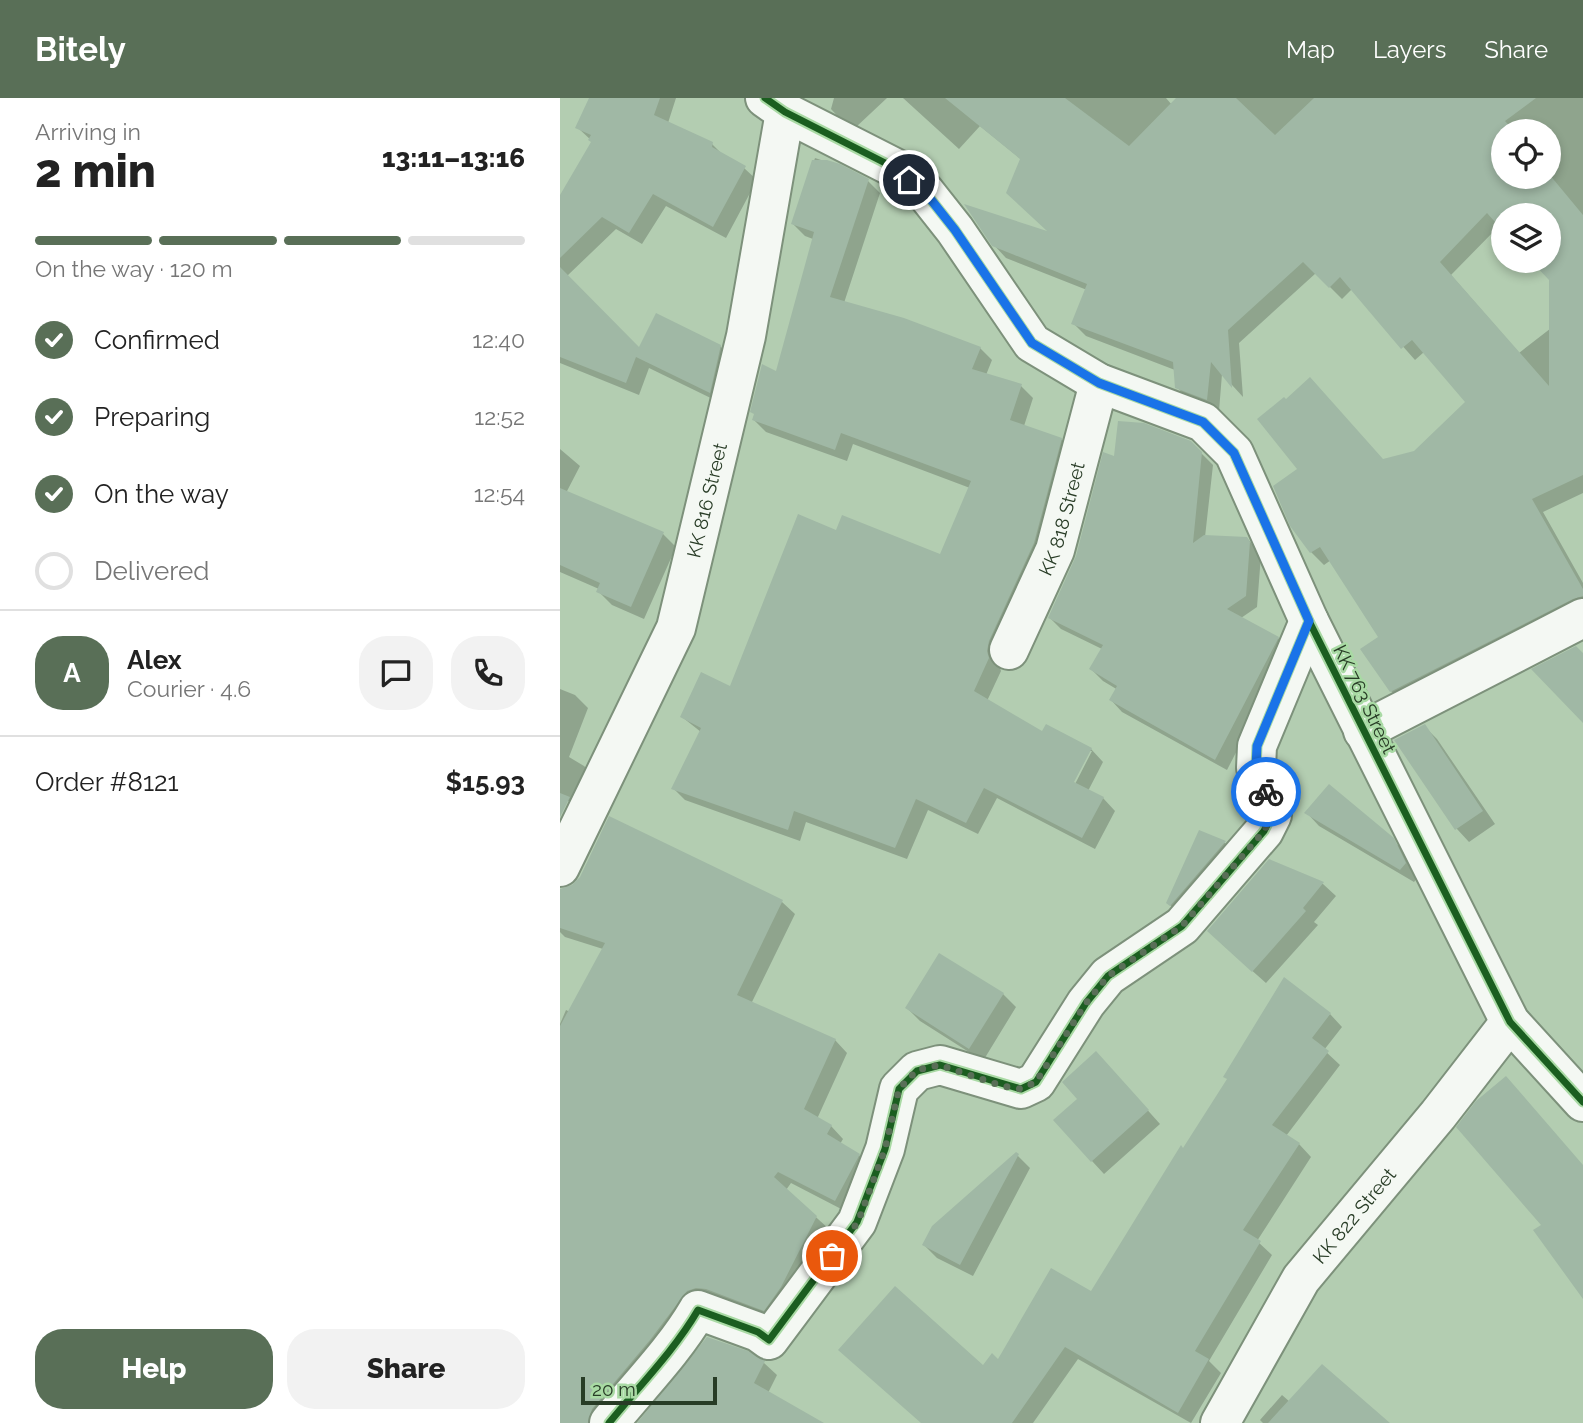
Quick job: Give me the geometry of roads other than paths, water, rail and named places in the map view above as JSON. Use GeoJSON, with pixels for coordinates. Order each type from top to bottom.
{"type":"FeatureCollection","features":[{"type":"Feature","properties":{"kind":"street","name":"KK 763 Street"},"geometry":{"type":"LineString","coordinates":[[775,105],[894,168],[925,192],[955,230],[1032,343],[1099,383],[1203,422],[1234,453],[1309,621],[1510,1022],[1583,1102]]}},
{"type":"Feature","properties":{"kind":"street","name":"KK 816 Street"},"geometry":{"type":"LineString","coordinates":[[560,867],[677,628],[746,336],[775,105]]}},
{"type":"Feature","properties":{"kind":"street","name":"KK 818 Street"},"geometry":{"type":"LineString","coordinates":[[1009,650],[1055,550],[1099,383]]}},
{"type":"Feature","properties":{"kind":"street"},"geometry":{"type":"LineString","coordinates":[[1363,731],[1583,618]]}},
{"type":"Feature","properties":{"kind":"street"},"geometry":{"type":"LineString","coordinates":[[609,1423],[668,1351],[682,1338],[698,1310],[758,1332],[769,1340],[858,1222],[885,1149],[899,1089],[917,1070],[940,1065],[1002,1086],[1021,1089],[1036,1082],[1086,1003],[1108,976],[1182,926],[1264,831],[1272,814],[1256,768],[1257,746],[1309,621]]}},
{"type":"Feature","properties":{"kind":"street","name":"KK 822 Street"},"geometry":{"type":"LineString","coordinates":[[1220,1423],[1301,1279],[1438,1115],[1510,1022]]}}]}
